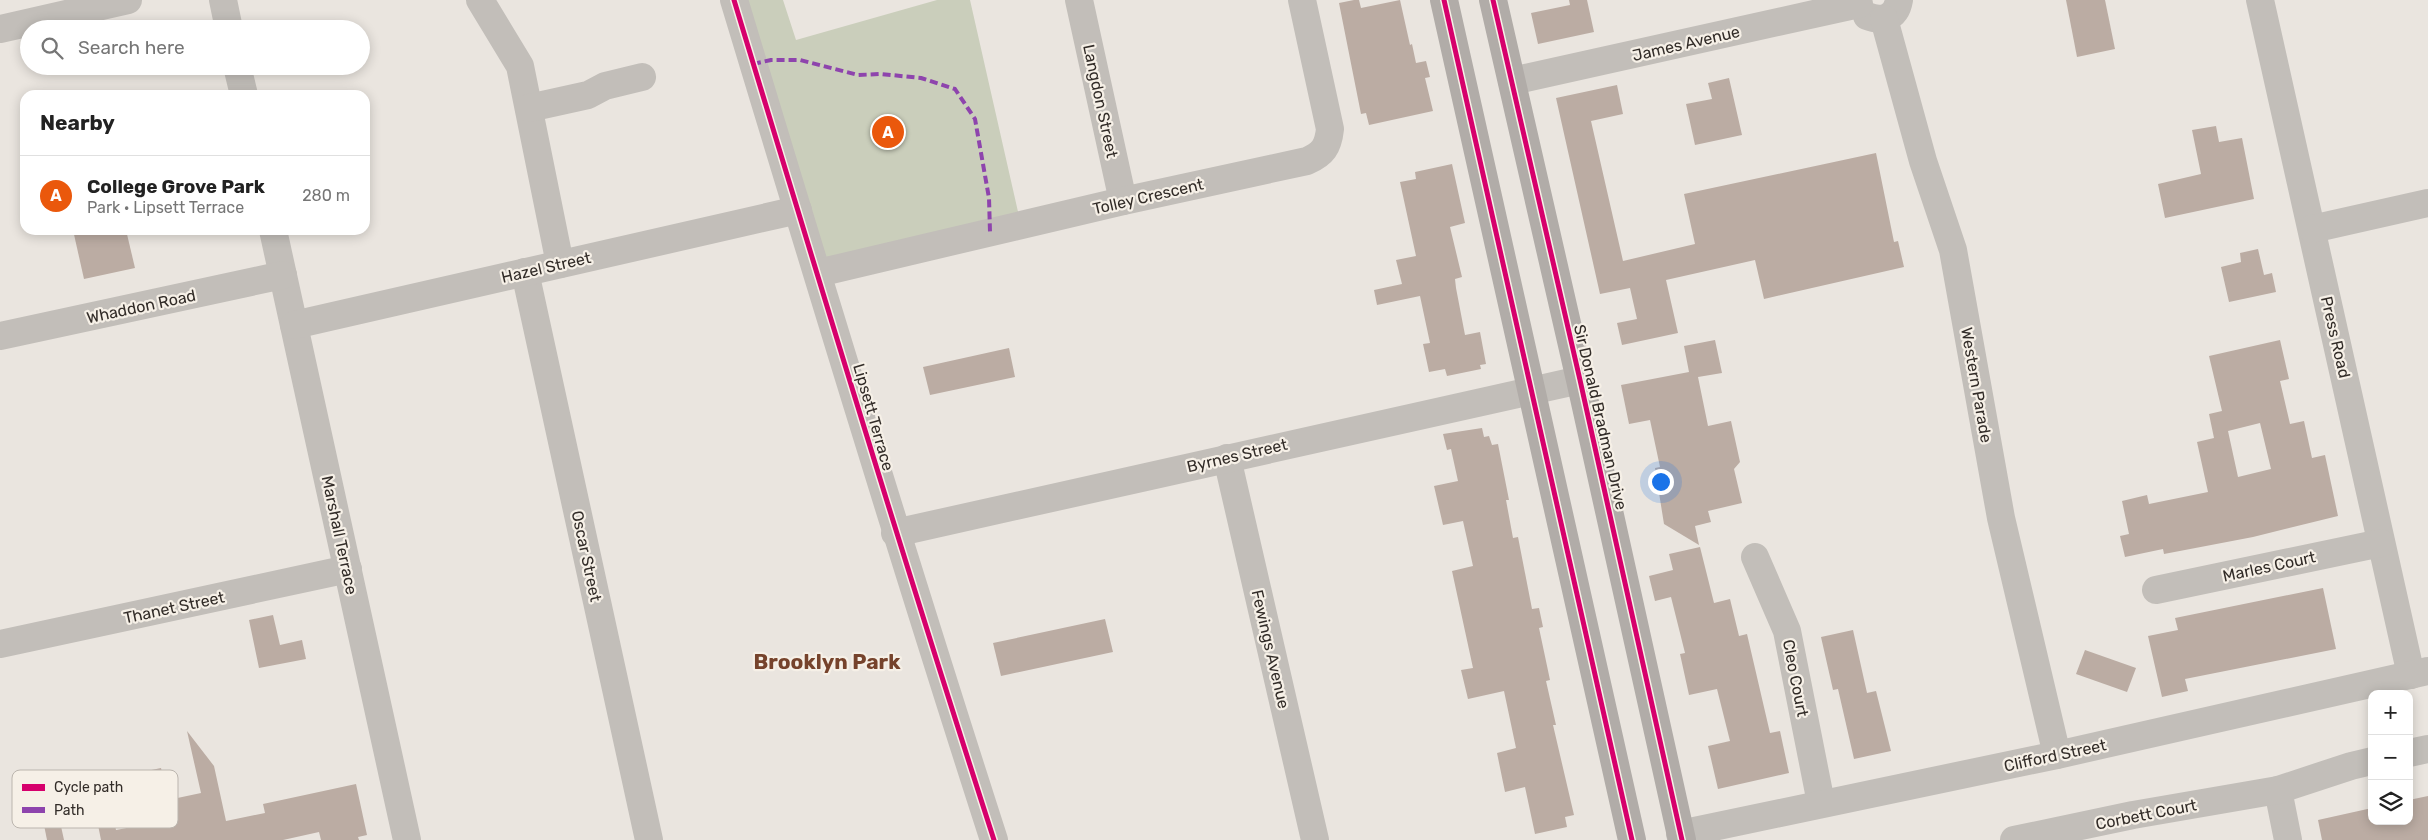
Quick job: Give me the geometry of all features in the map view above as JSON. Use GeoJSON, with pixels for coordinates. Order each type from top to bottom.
{"type":"FeatureCollection","features":[{"type":"Feature","properties":{"kind":"main road"},"geometry":{"type":"LineString","coordinates":[[1444,0],[1632,840]]}},
{"type":"Feature","properties":{"kind":"main road","name":"Sir Donald Bradman Drive"},"geometry":{"type":"LineString","coordinates":[[1493,0],[1580,380],[1681,837]]}},
{"type":"Feature","properties":{"kind":"street"},"geometry":{"type":"LineString","coordinates":[[40,20],[128,0]]}},
{"type":"Feature","properties":{"kind":"street"},"geometry":{"type":"LineString","coordinates":[[223,0],[227,20]]}},
{"type":"Feature","properties":{"kind":"street"},"geometry":{"type":"LineString","coordinates":[[480,0],[520,66],[560,264]]}},
{"type":"Feature","properties":{"kind":"street","name":"Lipsett Terrace"},"geometry":{"type":"LineString","coordinates":[[734,0],[895,533],[994,840]]}},
{"type":"Feature","properties":{"kind":"street","name":"Langdon Street"},"geometry":{"type":"LineString","coordinates":[[1079,0],[1122,201]]}},
{"type":"Feature","properties":{"kind":"street","name":"Tolley Crescent"},"geometry":{"type":"LineString","coordinates":[[818,273],[1122,201],[1307,161],[1321,154],[1329,144],[1330,129],[1302,0]]}},
{"type":"Feature","properties":{"kind":"street","name":"Press Road"},"geometry":{"type":"LineString","coordinates":[[2260,0],[2381,543],[2419,673]]}},
{"type":"Feature","properties":{"kind":"street"},"geometry":{"type":"LineString","coordinates":[[1858,2],[1865,15],[1876,20],[1891,10]]}},
{"type":"Feature","properties":{"kind":"street","name":"James Avenue"},"geometry":{"type":"LineString","coordinates":[[1512,81],[1858,2]]}},
{"type":"Feature","properties":{"kind":"street","name":"Western Parade"},"geometry":{"type":"LineString","coordinates":[[1891,10],[1923,161],[1953,250],[2001,518],[2057,755]]}},
{"type":"Feature","properties":{"kind":"street"},"geometry":{"type":"LineString","coordinates":[[0,29],[20,24]]}},
{"type":"Feature","properties":{"kind":"street"},"geometry":{"type":"LineString","coordinates":[[240,75],[243,90]]}},
{"type":"Feature","properties":{"kind":"street"},"geometry":{"type":"LineString","coordinates":[[528,108],[588,95],[605,86],[642,77]]}},
{"type":"Feature","properties":{"kind":"street"},"geometry":{"type":"LineString","coordinates":[[2312,229],[2428,203]]}},
{"type":"Feature","properties":{"kind":"street","name":"Hazel Street"},"geometry":{"type":"LineString","coordinates":[[294,325],[798,210]]}},
{"type":"Feature","properties":{"kind":"street","name":"Marshall Terrace"},"geometry":{"type":"LineString","coordinates":[[274,235],[407,840]]}},
{"type":"Feature","properties":{"kind":"street","name":"Oscar Street"},"geometry":{"type":"LineString","coordinates":[[525,272],[649,840]]}},
{"type":"Feature","properties":{"kind":"street","name":"Whaddon Road"},"geometry":{"type":"LineString","coordinates":[[0,336],[283,275]]}},
{"type":"Feature","properties":{"kind":"street","name":"Byrnes Street"},"geometry":{"type":"LineString","coordinates":[[895,533],[1580,380]]}},
{"type":"Feature","properties":{"kind":"street","name":"Fewings Avenue"},"geometry":{"type":"LineString","coordinates":[[1227,458],[1315,840]]}},
{"type":"Feature","properties":{"kind":"street","name":"Marles Court"},"geometry":{"type":"LineString","coordinates":[[2156,590],[2381,543]]}},
{"type":"Feature","properties":{"kind":"street","name":"Cleo Court"},"geometry":{"type":"LineString","coordinates":[[1755,557],[1787,631],[1821,803]]}},
{"type":"Feature","properties":{"kind":"street","name":"Thanet Street"},"geometry":{"type":"LineString","coordinates":[[0,644],[348,569]]}},
{"type":"Feature","properties":{"kind":"street","name":"Clifford Street"},"geometry":{"type":"LineString","coordinates":[[1681,837],[1821,803],[2057,755],[2419,673]]}},
{"type":"Feature","properties":{"kind":"street"},"geometry":{"type":"LineString","coordinates":[[2413,752],[2428,749]]}},
{"type":"Feature","properties":{"kind":"street","name":"Corbett Court"},"geometry":{"type":"LineString","coordinates":[[2014,840],[2133,815],[2278,790],[2368,762]]}},
{"type":"Feature","properties":{"kind":"street"},"geometry":{"type":"LineString","coordinates":[[2278,790],[2288,840]]}},
{"type":"Feature","properties":{"kind":"green space"},"geometry":{"type":"Polygon","coordinates":[[[734,0],[783,0],[796,40],[937,0],[970,0],[1021,225],[818,273],[734,0]]]}},
{"type":"Feature","properties":{"kind":"building"},"geometry":{"type":"Polygon","coordinates":[[[1359,0],[1361,8],[1400,0],[1416,63],[1426,61],[1430,77],[1425,78],[1433,111],[1369,125],[1366,113],[1361,114],[1339,3],[1359,0]]]}},
{"type":"Feature","properties":{"kind":"building"},"geometry":{"type":"Polygon","coordinates":[[[1569,0],[1587,0],[1594,32],[1538,44],[1531,13],[1570,5],[1569,0]]]}},
{"type":"Feature","properties":{"kind":"building"},"geometry":{"type":"Polygon","coordinates":[[[2066,0],[2105,0],[2115,49],[2077,57],[2066,0]]]}},
{"type":"Feature","properties":{"kind":"building"},"geometry":{"type":"Polygon","coordinates":[[[1729,78],[1742,135],[1695,145],[1686,104],[1712,99],[1708,83],[1729,78]]]}},
{"type":"Feature","properties":{"kind":"building"},"geometry":{"type":"Polygon","coordinates":[[[1617,85],[1623,114],[1591,121],[1623,261],[1695,244],[1684,194],[1876,153],[1894,242],[1898,241],[1904,267],[1764,299],[1755,260],[1666,280],[1678,333],[1622,345],[1617,323],[1637,319],[1630,288],[1600,294],[1556,98],[1617,85]]]}},
{"type":"Feature","properties":{"kind":"building"},"geometry":{"type":"Polygon","coordinates":[[[2216,126],[2219,142],[2242,138],[2254,199],[2165,218],[2158,184],[2201,174],[2192,130],[2216,126]]]}},
{"type":"Feature","properties":{"kind":"building"},"geometry":{"type":"Polygon","coordinates":[[[1452,164],[1465,223],[1450,227],[1462,277],[1455,279],[1456,288],[1465,335],[1480,332],[1486,364],[1480,365],[1481,369],[1447,376],[1445,369],[1429,372],[1423,344],[1430,343],[1420,296],[1377,305],[1374,290],[1402,284],[1396,260],[1416,256],[1400,182],[1416,179],[1415,172],[1452,164]]]}},
{"type":"Feature","properties":{"kind":"building"},"geometry":{"type":"Polygon","coordinates":[[[74,235],[127,235],[135,268],[84,279],[74,235]]]}},
{"type":"Feature","properties":{"kind":"building"},"geometry":{"type":"Polygon","coordinates":[[[2258,249],[2264,275],[2272,273],[2276,292],[2229,302],[2221,267],[2241,262],[2240,253],[2258,249]]]}},
{"type":"Feature","properties":{"kind":"building"},"geometry":{"type":"Polygon","coordinates":[[[1715,340],[1722,373],[1698,377],[1708,426],[1731,421],[1740,462],[1734,469],[1742,503],[1708,511],[1711,522],[1695,526],[1699,545],[1664,524],[1655,468],[1660,467],[1650,420],[1629,424],[1621,385],[1689,372],[1684,346],[1715,340]]]}},
{"type":"Feature","properties":{"kind":"building"},"geometry":{"type":"Polygon","coordinates":[[[2280,340],[2289,379],[2280,381],[2290,424],[2304,421],[2312,458],[2325,455],[2338,516],[2253,537],[2164,554],[2163,549],[2125,557],[2120,536],[2129,534],[2122,501],[2147,495],[2149,504],[2208,492],[2197,442],[2214,438],[2209,414],[2222,411],[2209,356],[2280,340]],[[2260,423],[2228,431],[2238,477],[2271,469],[2260,423]]]}},
{"type":"Feature","properties":{"kind":"building"},"geometry":{"type":"Polygon","coordinates":[[[1009,348],[1015,377],[930,395],[923,367],[1009,348]]]}},
{"type":"Feature","properties":{"kind":"building"},"geometry":{"type":"Polygon","coordinates":[[[1482,428],[1484,437],[1489,436],[1492,445],[1498,444],[1509,500],[1506,500],[1513,538],[1518,537],[1532,609],[1539,608],[1543,627],[1539,628],[1550,680],[1546,681],[1556,725],[1553,725],[1574,815],[1565,817],[1567,827],[1535,834],[1525,787],[1505,792],[1497,753],[1516,748],[1504,691],[1468,699],[1461,670],[1473,668],[1452,571],[1473,566],[1463,521],[1443,525],[1434,486],[1458,481],[1451,449],[1447,450],[1443,434],[1482,428]]]}},
{"type":"Feature","properties":{"kind":"building"},"geometry":{"type":"Polygon","coordinates":[[[1700,547],[1714,603],[1730,599],[1739,636],[1747,634],[1770,733],[1780,731],[1789,773],[1718,789],[1708,746],[1730,741],[1717,689],[1689,695],[1680,654],[1685,653],[1671,597],[1655,601],[1649,576],[1673,570],[1669,554],[1700,547]]]}},
{"type":"Feature","properties":{"kind":"building"},"geometry":{"type":"Polygon","coordinates":[[[2323,588],[2336,649],[2185,679],[2188,691],[2162,697],[2148,636],[2178,630],[2175,618],[2323,588]]]}},
{"type":"Feature","properties":{"kind":"building"},"geometry":{"type":"Polygon","coordinates":[[[273,615],[280,645],[302,640],[306,659],[259,668],[249,620],[273,615]]]}},
{"type":"Feature","properties":{"kind":"building"},"geometry":{"type":"Polygon","coordinates":[[[1105,619],[1113,652],[1001,676],[993,643],[1105,619]]]}},
{"type":"Feature","properties":{"kind":"building"},"geometry":{"type":"Polygon","coordinates":[[[1853,630],[1867,693],[1876,691],[1891,751],[1854,759],[1838,689],[1833,690],[1821,637],[1853,630]]]}},
{"type":"Feature","properties":{"kind":"building"},"geometry":{"type":"Polygon","coordinates":[[[2085,650],[2136,668],[2127,692],[2076,674],[2085,650]]]}},
{"type":"Feature","properties":{"kind":"building"},"geometry":{"type":"Polygon","coordinates":[[[187,731],[214,766],[226,821],[265,813],[263,804],[356,784],[367,835],[358,837],[359,840],[321,840],[319,832],[283,840],[101,840],[99,828],[116,828],[116,830],[127,828],[178,828],[178,798],[201,793],[187,731]]]}},
{"type":"Feature","properties":{"kind":"building"},"geometry":{"type":"Polygon","coordinates":[[[2428,796],[2428,840],[2322,840],[2318,820],[2368,809],[2368,825],[2413,825],[2413,799],[2428,796]]]}},
{"type":"Feature","properties":{"kind":"building"},"geometry":{"type":"Polygon","coordinates":[[[45,828],[61,828],[64,840],[47,840],[45,828]]]}},
{"type":"Feature","properties":{"kind":"marked path"},"geometry":{"type":"LineString","coordinates":[[753,64],[771,60],[800,60],[858,75],[881,74],[921,78],[955,89],[975,119],[989,198],[990,232]]}},
{"type":"Feature","properties":{"kind":"cycle path"},"geometry":{"type":"LineString","coordinates":[[734,0],[830,316],[994,840]]}},
{"type":"Feature","properties":{"kind":"cycle path"},"geometry":{"type":"LineString","coordinates":[[1444,0],[1632,840]]}},
{"type":"Feature","properties":{"kind":"cycle path"},"geometry":{"type":"LineString","coordinates":[[1493,0],[1682,840]]}},
{"type":"Feature","properties":{"kind":"place","name":"College Grove Park"},"geometry":{"type":"Point","coordinates":[888,132]}},
{"type":"Feature","properties":{"kind":"district","name":"Brooklyn Park"},"geometry":{"type":"Point","coordinates":[827,662]}}]}
